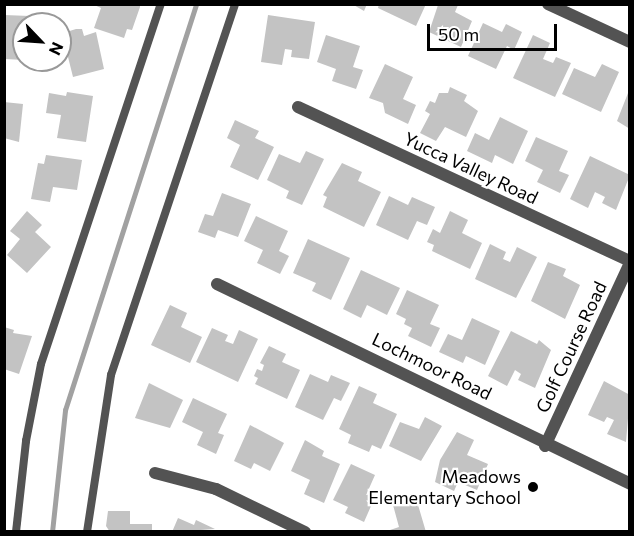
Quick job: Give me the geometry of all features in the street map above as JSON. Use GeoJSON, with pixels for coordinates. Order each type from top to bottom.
{"type":"FeatureCollection","features":[{"type":"Feature","properties":{"kind":"street"},"geometry":{"type":"LineString","coordinates":[[548,4],[630,42]]}},
{"type":"Feature","properties":{"kind":"street","name":"Yucca Valley Road"},"geometry":{"type":"LineString","coordinates":[[298,106],[630,262]]}},
{"type":"Feature","properties":{"kind":"street","name":"Golf Course Road"},"geometry":{"type":"LineString","coordinates":[[545,446],[630,262]]}},
{"type":"Feature","properties":{"kind":"street","name":"Lochmoor Road"},"geometry":{"type":"LineString","coordinates":[[217,284],[485,410],[545,446],[630,484]]}},
{"type":"Feature","properties":{"kind":"street"},"geometry":{"type":"LineString","coordinates":[[155,472],[216,489],[305,531]]}},
{"type":"Feature","properties":{"kind":"lane"},"geometry":{"type":"LineString","coordinates":[[16,531],[26,441],[41,364],[161,4]]}},
{"type":"Feature","properties":{"kind":"lane"},"geometry":{"type":"LineString","coordinates":[[87,531],[111,375],[235,4]]}},
{"type":"Feature","properties":{"kind":"building"},"geometry":{"type":"Polygon","coordinates":[[[92,4],[140,4],[140,7],[132,30],[127,29],[124,38],[94,28],[101,8],[92,4]]]}},
{"type":"Feature","properties":{"kind":"building"},"geometry":{"type":"Polygon","coordinates":[[[352,4],[367,4],[364,11],[352,4]]]}},
{"type":"Feature","properties":{"kind":"building"},"geometry":{"type":"Polygon","coordinates":[[[379,4],[426,4],[416,26],[378,8],[379,4]]]}},
{"type":"Feature","properties":{"kind":"building"},"geometry":{"type":"Polygon","coordinates":[[[438,5],[458,5],[455,12],[472,21],[461,47],[429,32],[438,5]]]}},
{"type":"Feature","properties":{"kind":"building"},"geometry":{"type":"Polygon","coordinates":[[[4,15],[12,15],[12,59],[5,59],[4,15]]]}},
{"type":"Feature","properties":{"kind":"building"},"geometry":{"type":"Polygon","coordinates":[[[268,15],[315,22],[309,59],[291,57],[292,50],[285,49],[282,65],[261,62],[268,15]]]}},
{"type":"Feature","properties":{"kind":"building"},"geometry":{"type":"Polygon","coordinates":[[[483,23],[502,32],[506,24],[522,32],[514,50],[507,46],[496,69],[468,56],[483,23]]]}},
{"type":"Feature","properties":{"kind":"building"},"geometry":{"type":"Polygon","coordinates":[[[82,29],[84,36],[96,32],[104,69],[73,77],[72,30],[82,29]]]}},
{"type":"Feature","properties":{"kind":"building"},"geometry":{"type":"Polygon","coordinates":[[[326,35],[360,46],[353,67],[363,70],[356,89],[332,81],[336,69],[317,62],[326,35]]]}},
{"type":"Feature","properties":{"kind":"building"},"geometry":{"type":"Polygon","coordinates":[[[533,35],[550,43],[543,59],[553,63],[556,57],[571,63],[555,97],[513,78],[533,35]]]}},
{"type":"Feature","properties":{"kind":"building"},"geometry":{"type":"Polygon","coordinates":[[[385,64],[413,77],[403,99],[416,105],[408,124],[385,113],[383,103],[369,98],[385,64]]]}},
{"type":"Feature","properties":{"kind":"building"},"geometry":{"type":"Polygon","coordinates":[[[602,64],[619,72],[601,112],[562,94],[574,68],[595,77],[602,64]]]}},
{"type":"Feature","properties":{"kind":"building"},"geometry":{"type":"Polygon","coordinates":[[[450,87],[467,95],[464,101],[478,111],[466,137],[445,127],[436,141],[420,133],[430,114],[425,111],[430,101],[435,103],[439,93],[448,93],[450,87]]]}},
{"type":"Feature","properties":{"kind":"building"},"geometry":{"type":"Polygon","coordinates":[[[630,88],[630,129],[617,121],[630,88]]]}},
{"type":"Feature","properties":{"kind":"building"},"geometry":{"type":"Polygon","coordinates":[[[67,92],[93,96],[86,142],[57,138],[61,115],[46,113],[49,93],[66,96],[67,92]]]}},
{"type":"Feature","properties":{"kind":"building"},"geometry":{"type":"Polygon","coordinates":[[[4,102],[23,104],[19,142],[4,138],[4,102]]]}},
{"type":"Feature","properties":{"kind":"building"},"geometry":{"type":"Polygon","coordinates":[[[500,117],[528,131],[513,164],[495,155],[492,163],[467,151],[475,133],[489,140],[500,117]]]}},
{"type":"Feature","properties":{"kind":"building"},"geometry":{"type":"Polygon","coordinates":[[[235,120],[259,131],[255,138],[274,147],[258,180],[230,167],[240,145],[227,138],[235,120]]]}},
{"type":"Feature","properties":{"kind":"building"},"geometry":{"type":"Polygon","coordinates":[[[536,137],[568,151],[559,171],[569,175],[560,193],[537,182],[543,170],[525,161],[536,137]]]}},
{"type":"Feature","properties":{"kind":"building"},"geometry":{"type":"Polygon","coordinates":[[[306,151],[324,159],[302,205],[286,198],[289,191],[267,180],[279,154],[300,163],[306,151]]]}},
{"type":"Feature","properties":{"kind":"building"},"geometry":{"type":"Polygon","coordinates":[[[46,155],[82,160],[77,190],[53,187],[50,202],[31,199],[38,163],[44,164],[46,155]]]}},
{"type":"Feature","properties":{"kind":"building"},"geometry":{"type":"Polygon","coordinates":[[[590,156],[630,175],[616,210],[602,203],[605,197],[595,192],[588,208],[570,199],[590,156]]]}},
{"type":"Feature","properties":{"kind":"building"},"geometry":{"type":"Polygon","coordinates":[[[342,163],[362,172],[358,181],[381,192],[364,227],[323,207],[327,197],[323,195],[342,163]]]}},
{"type":"Feature","properties":{"kind":"building"},"geometry":{"type":"Polygon","coordinates":[[[222,193],[251,204],[238,237],[218,230],[215,238],[198,232],[205,214],[213,216],[222,193]]]}},
{"type":"Feature","properties":{"kind":"building"},"geometry":{"type":"Polygon","coordinates":[[[389,196],[408,205],[412,197],[435,207],[427,225],[417,221],[408,240],[376,225],[389,196]]]}},
{"type":"Feature","properties":{"kind":"building"},"geometry":{"type":"Polygon","coordinates":[[[27,211],[42,225],[35,232],[51,247],[27,273],[7,255],[20,239],[10,231],[27,211]]]}},
{"type":"Feature","properties":{"kind":"building"},"geometry":{"type":"Polygon","coordinates":[[[450,211],[468,220],[462,233],[482,243],[470,269],[432,251],[434,245],[427,242],[433,229],[440,233],[450,211]]]}},
{"type":"Feature","properties":{"kind":"building"},"geometry":{"type":"Polygon","coordinates":[[[256,216],[288,231],[279,251],[289,256],[280,274],[257,263],[263,250],[244,241],[256,216]]]}},
{"type":"Feature","properties":{"kind":"building"},"geometry":{"type":"Polygon","coordinates":[[[308,239],[350,258],[331,300],[312,291],[316,283],[293,273],[308,239]]]}},
{"type":"Feature","properties":{"kind":"building"},"geometry":{"type":"Polygon","coordinates":[[[490,244],[506,252],[503,259],[510,262],[517,247],[537,257],[516,298],[475,279],[490,244]]]}},
{"type":"Feature","properties":{"kind":"building"},"geometry":{"type":"Polygon","coordinates":[[[548,262],[566,269],[563,276],[580,285],[565,319],[531,301],[548,262]]]}},
{"type":"Feature","properties":{"kind":"building"},"geometry":{"type":"Polygon","coordinates":[[[361,270],[400,288],[387,315],[367,305],[361,318],[343,309],[361,270]]]}},
{"type":"Feature","properties":{"kind":"building"},"geometry":{"type":"Polygon","coordinates":[[[407,290],[439,305],[430,324],[440,328],[431,347],[408,336],[412,328],[404,324],[406,319],[396,314],[407,290]]]}},
{"type":"Feature","properties":{"kind":"building"},"geometry":{"type":"Polygon","coordinates":[[[170,305],[187,313],[181,327],[202,337],[190,363],[151,345],[170,305]]]}},
{"type":"Feature","properties":{"kind":"building"},"geometry":{"type":"Polygon","coordinates":[[[472,318],[500,331],[485,365],[466,356],[463,363],[439,352],[448,334],[462,340],[472,318]]]}},
{"type":"Feature","properties":{"kind":"building"},"geometry":{"type":"Polygon","coordinates":[[[4,327],[14,330],[13,333],[32,336],[19,374],[4,369],[4,327]]]}},
{"type":"Feature","properties":{"kind":"building"},"geometry":{"type":"Polygon","coordinates":[[[212,328],[228,335],[225,341],[233,344],[239,330],[258,339],[238,382],[196,362],[212,328]]]}},
{"type":"Feature","properties":{"kind":"building"},"geometry":{"type":"Polygon","coordinates":[[[511,331],[537,344],[539,340],[551,350],[535,388],[518,380],[521,374],[515,370],[507,386],[488,376],[511,331]]]}},
{"type":"Feature","properties":{"kind":"building"},"geometry":{"type":"Polygon","coordinates":[[[269,346],[286,354],[282,362],[300,370],[287,399],[255,384],[258,378],[254,376],[257,369],[262,371],[264,365],[260,363],[269,346]]]}},
{"type":"Feature","properties":{"kind":"building"},"geometry":{"type":"Polygon","coordinates":[[[310,374],[328,382],[331,375],[350,383],[341,401],[334,398],[323,420],[295,407],[310,374]]]}},
{"type":"Feature","properties":{"kind":"building"},"geometry":{"type":"Polygon","coordinates":[[[604,381],[630,395],[626,442],[607,434],[614,420],[607,417],[604,422],[588,415],[604,381]]]}},
{"type":"Feature","properties":{"kind":"building"},"geometry":{"type":"Polygon","coordinates":[[[149,383],[183,400],[170,428],[135,418],[149,383]]]}},
{"type":"Feature","properties":{"kind":"building"},"geometry":{"type":"Polygon","coordinates":[[[359,386],[377,394],[373,403],[397,414],[381,449],[372,445],[369,452],[348,443],[351,435],[339,429],[359,386]]]}},
{"type":"Feature","properties":{"kind":"building"},"geometry":{"type":"Polygon","coordinates":[[[193,398],[227,414],[218,433],[224,435],[216,454],[197,445],[203,432],[182,422],[193,398]]]}},
{"type":"Feature","properties":{"kind":"building"},"geometry":{"type":"Polygon","coordinates":[[[425,417],[442,426],[421,461],[389,446],[400,422],[419,429],[425,417]]]}},
{"type":"Feature","properties":{"kind":"building"},"geometry":{"type":"Polygon","coordinates":[[[250,425],[284,443],[270,471],[254,463],[251,469],[234,461],[250,425]]]}},
{"type":"Feature","properties":{"kind":"building"},"geometry":{"type":"Polygon","coordinates":[[[457,432],[474,440],[467,455],[488,464],[477,490],[458,482],[454,491],[435,482],[440,460],[457,432]]]}},
{"type":"Feature","properties":{"kind":"building"},"geometry":{"type":"Polygon","coordinates":[[[305,440],[324,451],[322,456],[340,464],[324,503],[304,494],[310,480],[291,471],[305,440]]]}},
{"type":"Feature","properties":{"kind":"building"},"geometry":{"type":"Polygon","coordinates":[[[351,464],[375,475],[367,493],[375,497],[364,522],[345,513],[348,507],[333,500],[351,464]]]}},
{"type":"Feature","properties":{"kind":"building"},"geometry":{"type":"Polygon","coordinates":[[[416,498],[426,532],[384,532],[399,527],[393,505],[416,498]]]}},
{"type":"Feature","properties":{"kind":"building"},"geometry":{"type":"Polygon","coordinates":[[[108,511],[130,511],[130,524],[152,524],[152,532],[110,532],[106,526],[108,511]]]}},
{"type":"Feature","properties":{"kind":"building"},"geometry":{"type":"Polygon","coordinates":[[[178,518],[194,525],[196,520],[215,529],[172,532],[178,518]]]}},
{"type":"Feature","properties":{"kind":"waterway"},"geometry":{"type":"LineString","coordinates":[[52,532],[65,410],[196,4]]}},
{"type":"Feature","properties":{"kind":"place","name":"Meadows Elementary School"},"geometry":{"type":"Point","coordinates":[533,487]}}]}
